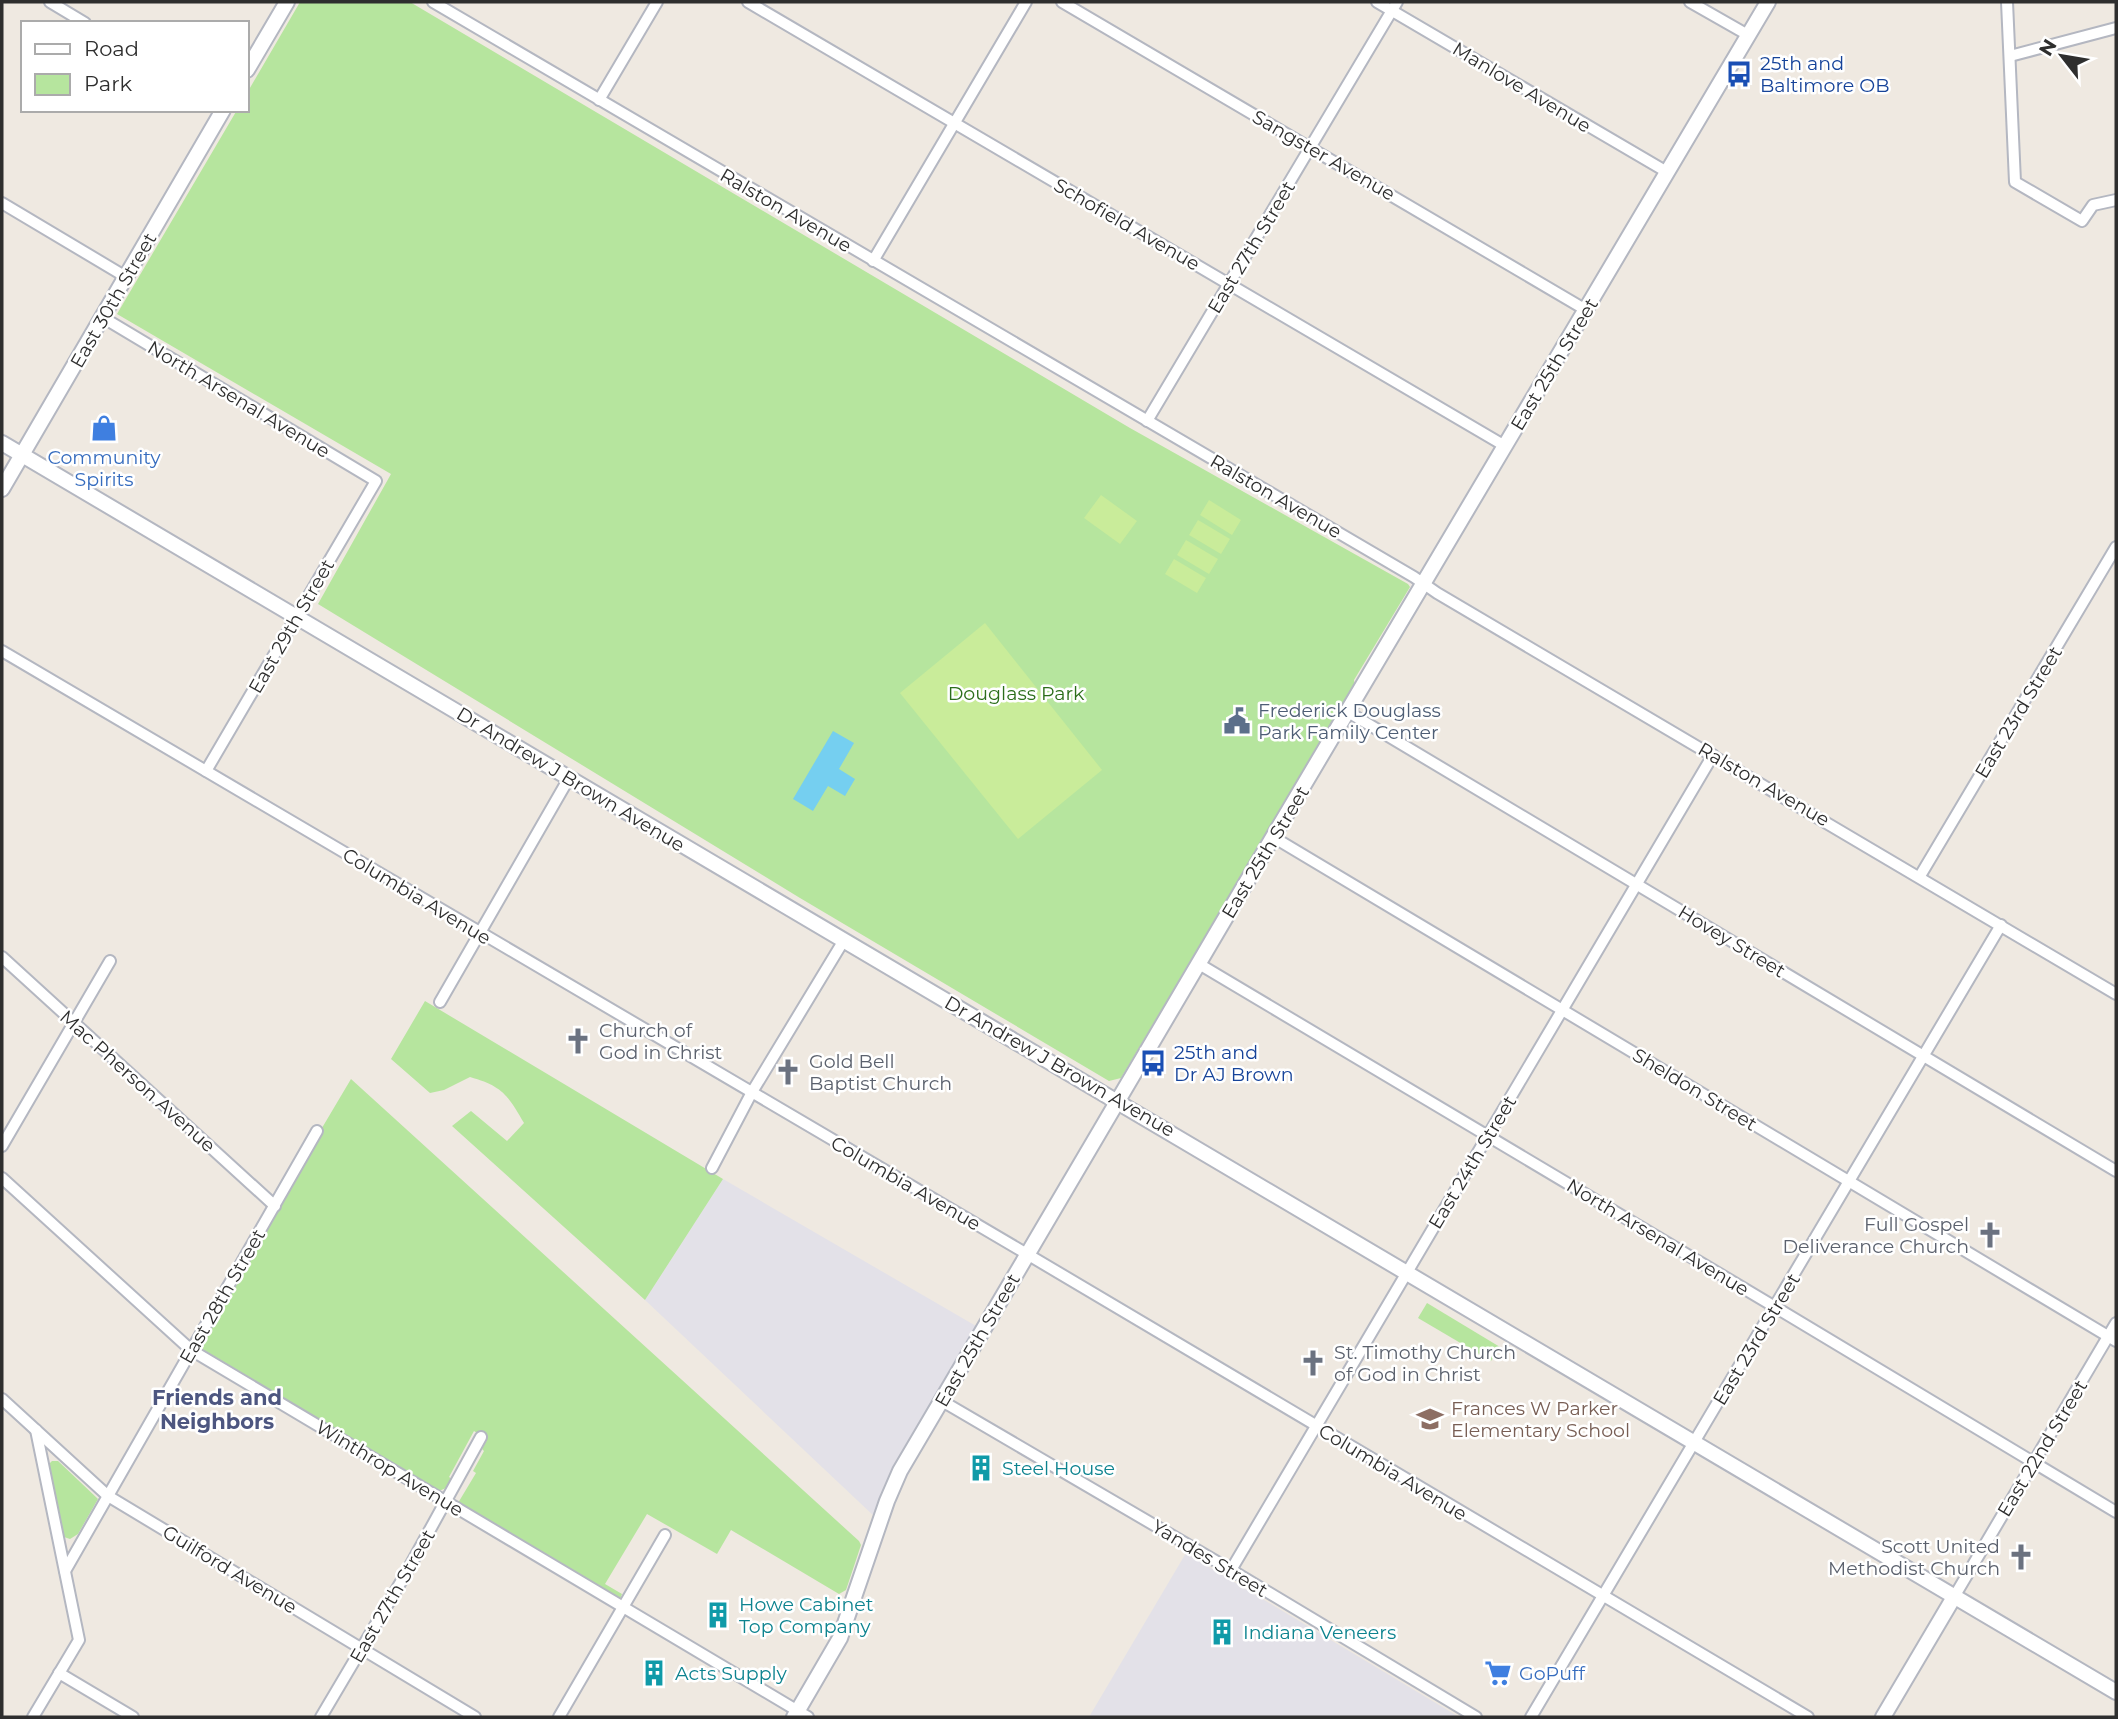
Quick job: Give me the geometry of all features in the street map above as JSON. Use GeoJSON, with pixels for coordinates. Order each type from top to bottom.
{"type":"FeatureCollection","features":[{"type":"Feature","properties":{"kind":"main road"},"geometry":{"type":"LineString","coordinates":[[248,68],[287,2]]}},
{"type":"Feature","properties":{"kind":"main road","name":"East 25th Street"},"geometry":{"type":"LineString","coordinates":[[800,1715],[840,1637],[895,1482],[1273,837],[1769,2]]}},
{"type":"Feature","properties":{"kind":"main road","name":"East 30th Street"},"geometry":{"type":"LineString","coordinates":[[2,489],[222,112]]}},
{"type":"Feature","properties":{"kind":"main road","name":"Dr Andrew J Brown Avenue"},"geometry":{"type":"LineString","coordinates":[[2,443],[2116,1692]]}},
{"type":"Feature","properties":{"kind":"main road","name":"East 22nd Street"},"geometry":{"type":"LineString","coordinates":[[1883,1717],[1954,1597]]}},
{"type":"Feature","properties":{"kind":"street"},"geometry":{"type":"LineString","coordinates":[[50,2],[82,21]]}},
{"type":"Feature","properties":{"kind":"street","name":"Ralston Avenue"},"geometry":{"type":"LineString","coordinates":[[433,2],[2116,993]]}},
{"type":"Feature","properties":{"kind":"street"},"geometry":{"type":"LineString","coordinates":[[599,100],[657,2]]}},
{"type":"Feature","properties":{"kind":"street","name":"Schofield Avenue"},"geometry":{"type":"LineString","coordinates":[[748,2],[1505,446]]}},
{"type":"Feature","properties":{"kind":"street"},"geometry":{"type":"LineString","coordinates":[[873,261],[1026,2]]}},
{"type":"Feature","properties":{"kind":"street","name":"Sangster Avenue"},"geometry":{"type":"LineString","coordinates":[[1062,2],[1586,310]]}},
{"type":"Feature","properties":{"kind":"street","name":"Manlove Avenue"},"geometry":{"type":"LineString","coordinates":[[1377,2],[1395,6],[1667,172]]}},
{"type":"Feature","properties":{"kind":"street"},"geometry":{"type":"LineString","coordinates":[[1690,2],[1748,35]]}},
{"type":"Feature","properties":{"kind":"street"},"geometry":{"type":"LineString","coordinates":[[2007,2],[2015,182],[2082,221],[2093,205],[2116,200]]}},
{"type":"Feature","properties":{"kind":"street","name":"East 27th Street"},"geometry":{"type":"LineString","coordinates":[[1147,421],[1395,6]]}},
{"type":"Feature","properties":{"kind":"street"},"geometry":{"type":"LineString","coordinates":[[2010,56],[2116,28]]}},
{"type":"Feature","properties":{"kind":"street"},"geometry":{"type":"LineString","coordinates":[[2,202],[126,277]]}},
{"type":"Feature","properties":{"kind":"street","name":"North Arsenal Avenue"},"geometry":{"type":"LineString","coordinates":[[103,317],[376,481]]}},
{"type":"Feature","properties":{"kind":"street","name":"East 29th Street"},"geometry":{"type":"LineString","coordinates":[[206,771],[376,481]]}},
{"type":"Feature","properties":{"kind":"street","name":"East 23rd Street"},"geometry":{"type":"LineString","coordinates":[[1920,876],[2116,547]]}},
{"type":"Feature","properties":{"kind":"street","name":"Columbia Avenue"},"geometry":{"type":"LineString","coordinates":[[2,651],[1808,1717]]}},
{"type":"Feature","properties":{"kind":"street","name":"Hovey Street"},"geometry":{"type":"LineString","coordinates":[[1348,712],[2116,1171]]}},
{"type":"Feature","properties":{"kind":"street","name":"East 24th Street"},"geometry":{"type":"LineString","coordinates":[[1231,1570],[1713,755]]}},
{"type":"Feature","properties":{"kind":"street"},"geometry":{"type":"LineString","coordinates":[[440,1002],[569,778]]}},
{"type":"Feature","properties":{"kind":"street","name":"Sheldon Street"},"geometry":{"type":"LineString","coordinates":[[1273,837],[2112,1339]]}},
{"type":"Feature","properties":{"kind":"street","name":"East 23rd Street"},"geometry":{"type":"LineString","coordinates":[[1531,1717],[2001,925]]}},
{"type":"Feature","properties":{"kind":"street"},"geometry":{"type":"LineString","coordinates":[[712,1168],[752,1092],[844,940]]}},
{"type":"Feature","properties":{"kind":"street","name":"Mac Pherson Avenue"},"geometry":{"type":"LineString","coordinates":[[2,957],[275,1206]]}},
{"type":"Feature","properties":{"kind":"street"},"geometry":{"type":"LineString","coordinates":[[2,1146],[110,961]]}},
{"type":"Feature","properties":{"kind":"street","name":"North Arsenal Avenue"},"geometry":{"type":"LineString","coordinates":[[1199,964],[2116,1512]]}},
{"type":"Feature","properties":{"kind":"street","name":"East 28th Street"},"geometry":{"type":"LineString","coordinates":[[65,1571],[317,1131]]}},
{"type":"Feature","properties":{"kind":"street","name":"Winthrop Avenue"},"geometry":{"type":"LineString","coordinates":[[2,1178],[191,1350],[800,1715]]}},
{"type":"Feature","properties":{"kind":"street","name":"East 22nd Street"},"geometry":{"type":"LineString","coordinates":[[1954,1597],[2034,1462],[2112,1339],[2116,1323]]}},
{"type":"Feature","properties":{"kind":"street","name":"Guilford Avenue"},"geometry":{"type":"LineString","coordinates":[[2,1399],[108,1496],[475,1717]]}},
{"type":"Feature","properties":{"kind":"street","name":"Yandes Street"},"geometry":{"type":"LineString","coordinates":[[942,1401],[1476,1717]]}},
{"type":"Feature","properties":{"kind":"street"},"geometry":{"type":"LineString","coordinates":[[33,1717],[79,1640],[36,1430]]}},
{"type":"Feature","properties":{"kind":"street","name":"East 27th Street"},"geometry":{"type":"LineString","coordinates":[[321,1717],[481,1437]]}},
{"type":"Feature","properties":{"kind":"street"},"geometry":{"type":"LineString","coordinates":[[559,1717],[665,1535]]}},
{"type":"Feature","properties":{"kind":"street"},"geometry":{"type":"LineString","coordinates":[[59,1674],[133,1717]]}},
{"type":"Feature","properties":{"kind":"shaded area"},"geometry":{"type":"Polygon","coordinates":[[[723,1179],[976,1326],[888,1478],[875,1517],[645,1300],[723,1179]]]}},
{"type":"Feature","properties":{"kind":"shaded area","name":"Indiana Veneers"},"geometry":{"type":"Polygon","coordinates":[[[1186,1553],[1459,1717],[1089,1717],[1186,1553]]]}},
{"type":"Feature","properties":{"kind":"green space","name":"Douglass Park"},"geometry":{"type":"Polygon","coordinates":[[[300,2],[410,2],[1130,428],[1408,584],[1410,587],[1354,680],[1355,686],[1121,1078],[1109,1081],[800,898],[318,604],[391,474],[117,314],[236,112],[248,112],[248,91],[300,2]]]}},
{"type":"Feature","properties":{"kind":"green space"},"geometry":{"type":"Polygon","coordinates":[[[1101,495],[1137,521],[1120,544],[1084,518],[1101,495]]]}},
{"type":"Feature","properties":{"kind":"green space"},"geometry":{"type":"Polygon","coordinates":[[[1209,500],[1241,520],[1232,535],[1200,515],[1209,500]]]}},
{"type":"Feature","properties":{"kind":"green space"},"geometry":{"type":"Polygon","coordinates":[[[1198,520],[1230,539],[1221,554],[1189,535],[1198,520]]]}},
{"type":"Feature","properties":{"kind":"green space"},"geometry":{"type":"Polygon","coordinates":[[[1186,540],[1218,559],[1209,574],[1177,555],[1186,540]]]}},
{"type":"Feature","properties":{"kind":"green space"},"geometry":{"type":"Polygon","coordinates":[[[1174,559],[1206,578],[1197,593],[1165,574],[1174,559]]]}},
{"type":"Feature","properties":{"kind":"green space"},"geometry":{"type":"Polygon","coordinates":[[[985,623],[1102,770],[1018,839],[900,693],[985,623]]]}},
{"type":"Feature","properties":{"kind":"green space"},"geometry":{"type":"Polygon","coordinates":[[[425,1001],[723,1179],[645,1300],[452,1126],[471,1111],[507,1141],[524,1123],[503,1093],[490,1084],[470,1077],[444,1090],[430,1093],[391,1059],[425,1001]]]}},
{"type":"Feature","properties":{"kind":"green space"},"geometry":{"type":"Polygon","coordinates":[[[351,1079],[859,1541],[861,1545],[846,1590],[839,1594],[731,1530],[717,1554],[647,1514],[605,1584],[622,1594],[620,1599],[458,1503],[476,1473],[473,1471],[487,1440],[474,1431],[449,1477],[452,1479],[446,1488],[439,1491],[202,1349],[204,1345],[200,1343],[351,1079]]]}},
{"type":"Feature","properties":{"kind":"green space"},"geometry":{"type":"Polygon","coordinates":[[[1427,1303],[1500,1347],[1491,1361],[1418,1318],[1427,1303]]]}},
{"type":"Feature","properties":{"kind":"green space"},"geometry":{"type":"Polygon","coordinates":[[[52,1461],[58,1461],[98,1499],[78,1534],[70,1539],[64,1537],[61,1532],[47,1466],[52,1461]]]}},
{"type":"Feature","properties":{"kind":"water"},"geometry":{"type":"Polygon","coordinates":[[[833,731],[854,743],[839,769],[855,779],[845,796],[828,786],[813,811],[793,799],[833,731]]]}},
{"type":"Feature","properties":{"kind":"place","name":"25th and Baltimore OB"},"geometry":{"type":"Point","coordinates":[1739,74]}},
{"type":"Feature","properties":{"kind":"place","name":"Community Spirits"},"geometry":{"type":"Point","coordinates":[104,428]}},
{"type":"Feature","properties":{"kind":"place","name":"Frederick Douglass Park Family Center"},"geometry":{"type":"Point","coordinates":[1237,721]}},
{"type":"Feature","properties":{"kind":"place","name":"Church of God in Christ"},"geometry":{"type":"Point","coordinates":[578,1041]}},
{"type":"Feature","properties":{"kind":"place","name":"25th and Dr AJ Brown"},"geometry":{"type":"Point","coordinates":[1153,1063]}},
{"type":"Feature","properties":{"kind":"place","name":"Gold Bell Baptist Church"},"geometry":{"type":"Point","coordinates":[788,1072]}},
{"type":"Feature","properties":{"kind":"place","name":"Full Gospel Deliverance Church"},"geometry":{"type":"Point","coordinates":[1990,1235]}},
{"type":"Feature","properties":{"kind":"place","name":"St. Timothy Church of God in Christ"},"geometry":{"type":"Point","coordinates":[1313,1363]}},
{"type":"Feature","properties":{"kind":"place","name":"Frances W Parker Elementary School"},"geometry":{"type":"Point","coordinates":[1430,1419]}},
{"type":"Feature","properties":{"kind":"place","name":"Steel House"},"geometry":{"type":"Point","coordinates":[981,1468]}},
{"type":"Feature","properties":{"kind":"place","name":"Scott United Methodist Church"},"geometry":{"type":"Point","coordinates":[2021,1557]}},
{"type":"Feature","properties":{"kind":"place","name":"Howe Cabinet Top Company"},"geometry":{"type":"Point","coordinates":[718,1615]}},
{"type":"Feature","properties":{"kind":"place","name":"Indiana Veneers"},"geometry":{"type":"Point","coordinates":[1222,1632]}},
{"type":"Feature","properties":{"kind":"place","name":"Acts Supply"},"geometry":{"type":"Point","coordinates":[654,1673]}},
{"type":"Feature","properties":{"kind":"place","name":"GoPuff"},"geometry":{"type":"Point","coordinates":[1498,1673]}},
{"type":"Feature","properties":{"kind":"district","name":"Friends and Neighbors"},"geometry":{"type":"Point","coordinates":[217,1410]}}]}
